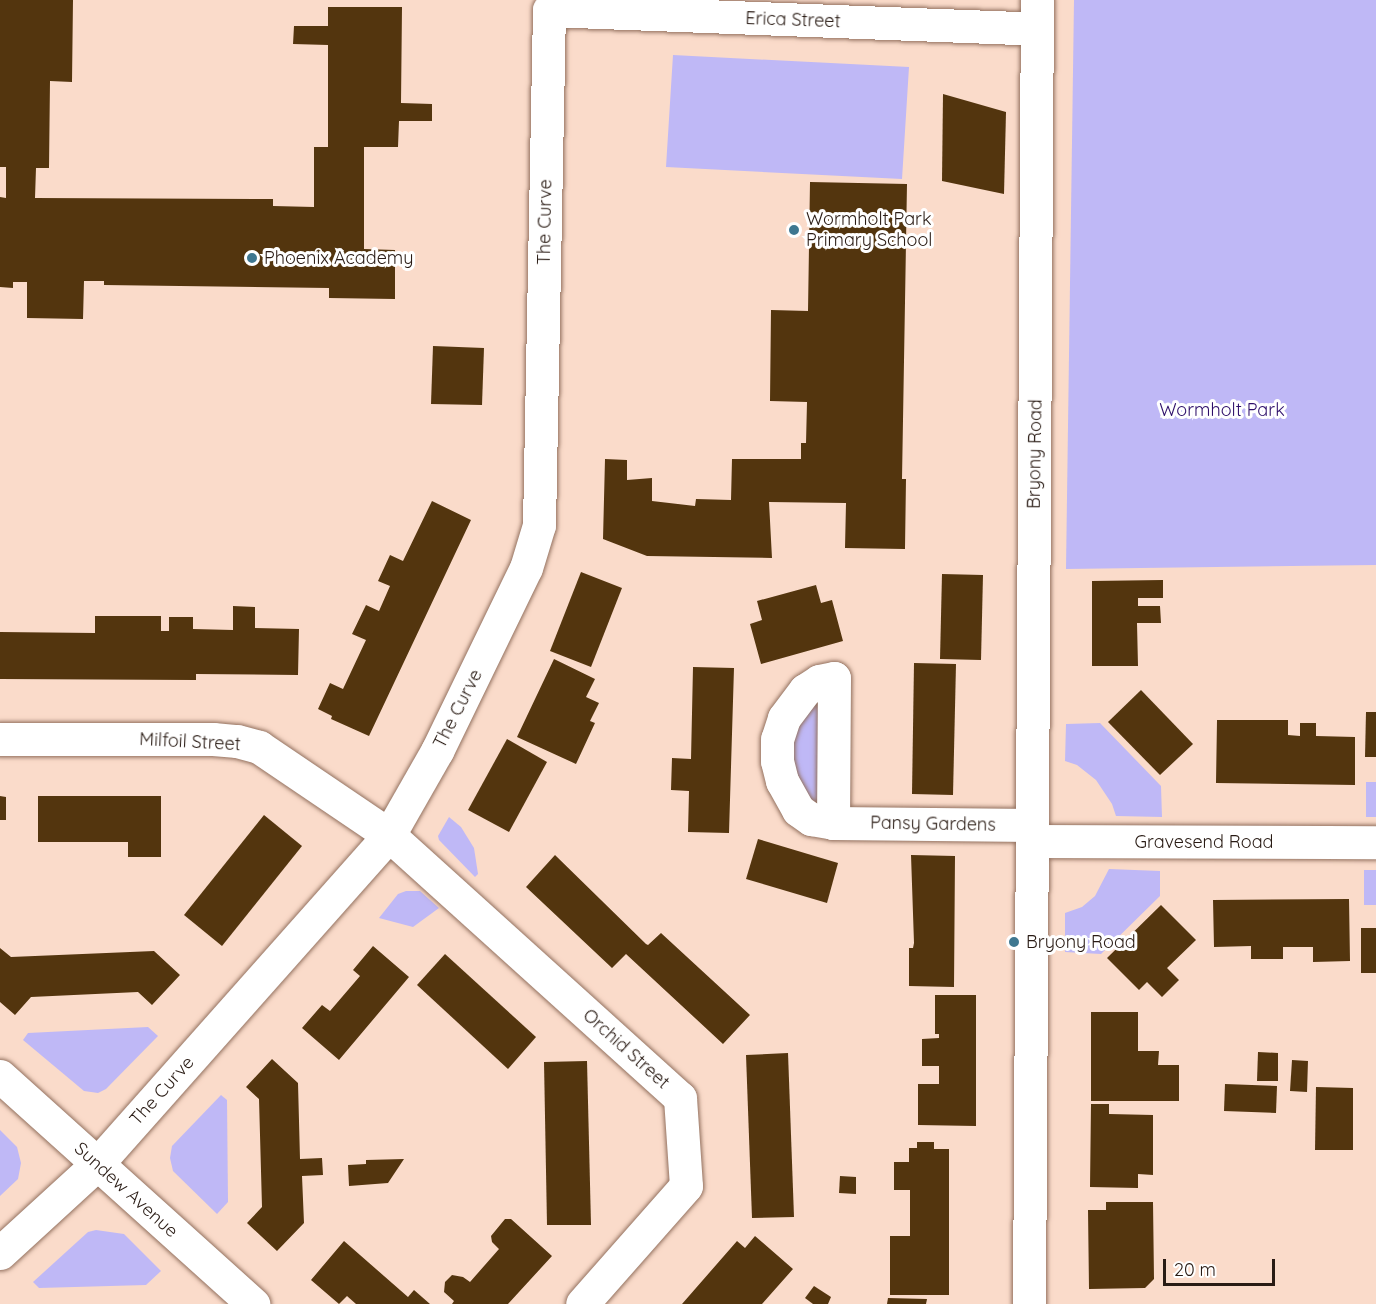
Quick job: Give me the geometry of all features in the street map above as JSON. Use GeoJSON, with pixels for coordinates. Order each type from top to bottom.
{"type":"FeatureCollection","features":[{"type":"Feature","properties":{"kind":"street","name":"Erica Street"},"geometry":{"type":"LineString","coordinates":[[549,10],[1037,15]]}},
{"type":"Feature","properties":{"kind":"street","name":"The Curve"},"geometry":{"type":"LineString","coordinates":[[0,1253],[97,1164],[390,835],[437,751],[526,568],[538,525],[549,10]]}},
{"type":"Feature","properties":{"kind":"street","name":"Bryony Road"},"geometry":{"type":"LineString","coordinates":[[1029,1304],[1037,15]]}},
{"type":"Feature","properties":{"kind":"street","name":"Milfoil Street"},"geometry":{"type":"LineString","coordinates":[[0,739],[237,741],[260,747],[390,835]]}},
{"type":"Feature","properties":{"kind":"street","name":"Pansy Gardens"},"geometry":{"type":"LineString","coordinates":[[833,823],[1032,833]]}},
{"type":"Feature","properties":{"kind":"street","name":"Gravesend Road"},"geometry":{"type":"LineString","coordinates":[[1032,833],[1376,842]]}},
{"type":"Feature","properties":{"kind":"street","name":"Orchid Street"},"geometry":{"type":"LineString","coordinates":[[390,835],[680,1098],[686,1186],[582,1304]]}},
{"type":"Feature","properties":{"kind":"street","name":"Sundew Avenue"},"geometry":{"type":"LineString","coordinates":[[0,1076],[253,1304]]}},
{"type":"Feature","properties":{"kind":"green space","name":"Wormholt Park"},"geometry":{"type":"Polygon","coordinates":[[[1074,0],[1376,0],[1376,565],[1066,569],[1074,0]]]}},
{"type":"Feature","properties":{"kind":"green space"},"geometry":{"type":"Polygon","coordinates":[[[673,55],[909,67],[902,179],[666,167],[673,55]]]}},
{"type":"Feature","properties":{"kind":"green space"},"geometry":{"type":"Polygon","coordinates":[[[822,696],[822,806],[793,788],[789,728],[822,696]]]}},
{"type":"Feature","properties":{"kind":"green space"},"geometry":{"type":"Polygon","coordinates":[[[1100,723],[1161,786],[1162,817],[1116,816],[1112,804],[1096,780],[1077,765],[1065,761],[1066,724],[1100,723]]]}},
{"type":"Feature","properties":{"kind":"green space"},"geometry":{"type":"Polygon","coordinates":[[[1366,782],[1376,782],[1376,817],[1366,817],[1366,782]]]}},
{"type":"Feature","properties":{"kind":"green space"},"geometry":{"type":"Polygon","coordinates":[[[449,817],[461,827],[474,848],[478,874],[475,877],[439,840],[438,836],[449,817]]]}},
{"type":"Feature","properties":{"kind":"green space"},"geometry":{"type":"Polygon","coordinates":[[[1109,869],[1160,871],[1160,896],[1101,954],[1065,952],[1065,913],[1082,907],[1095,896],[1109,869]]]}},
{"type":"Feature","properties":{"kind":"green space"},"geometry":{"type":"Polygon","coordinates":[[[1364,870],[1376,870],[1376,905],[1364,905],[1364,870]]]}},
{"type":"Feature","properties":{"kind":"green space"},"geometry":{"type":"Polygon","coordinates":[[[406,891],[420,891],[439,908],[413,927],[379,918],[398,894],[406,891]]]}},
{"type":"Feature","properties":{"kind":"green space"},"geometry":{"type":"Polygon","coordinates":[[[148,1027],[158,1036],[106,1089],[98,1093],[84,1091],[23,1040],[28,1033],[148,1027]]]}},
{"type":"Feature","properties":{"kind":"green space"},"geometry":{"type":"Polygon","coordinates":[[[221,1095],[227,1100],[228,1202],[217,1214],[173,1171],[170,1158],[172,1146],[221,1095]]]}},
{"type":"Feature","properties":{"kind":"green space"},"geometry":{"type":"Polygon","coordinates":[[[0,1130],[17,1147],[21,1163],[18,1179],[0,1196],[0,1130]]]}},
{"type":"Feature","properties":{"kind":"green space"},"geometry":{"type":"Polygon","coordinates":[[[96,1230],[124,1234],[161,1271],[146,1285],[39,1288],[33,1282],[88,1232],[96,1230]]]}},
{"type":"Feature","properties":{"kind":"building"},"geometry":{"type":"Polygon","coordinates":[[[0,0],[73,0],[72,82],[50,81],[49,168],[36,168],[35,198],[273,199],[273,206],[314,207],[314,147],[328,147],[328,45],[293,44],[294,26],[328,26],[328,7],[402,7],[401,103],[432,104],[432,121],[399,121],[398,147],[364,147],[364,249],[395,250],[395,299],[329,298],[329,288],[104,285],[104,281],[84,281],[83,319],[27,318],[27,282],[13,282],[13,288],[0,287],[0,197],[6,198],[6,167],[0,167],[0,0]]]}},
{"type":"Feature","properties":{"kind":"building"},"geometry":{"type":"Polygon","coordinates":[[[943,94],[1006,112],[1004,194],[942,181],[943,94]]]}},
{"type":"Feature","properties":{"kind":"building"},"geometry":{"type":"Polygon","coordinates":[[[810,182],[907,184],[902,479],[906,479],[905,549],[845,548],[846,503],[769,502],[772,558],[647,556],[603,539],[605,459],[627,460],[627,480],[652,478],[652,501],[695,506],[696,499],[731,500],[732,459],[801,459],[801,443],[806,443],[807,402],[770,401],[771,310],[808,311],[810,182]]]}},
{"type":"Feature","properties":{"kind":"building"},"geometry":{"type":"Polygon","coordinates":[[[433,346],[484,348],[482,405],[431,404],[433,346]]]}},
{"type":"Feature","properties":{"kind":"building"},"geometry":{"type":"Polygon","coordinates":[[[432,501],[471,520],[369,736],[331,719],[332,716],[318,709],[330,683],[343,689],[366,640],[352,634],[366,605],[379,611],[390,586],[378,581],[390,555],[403,561],[432,501]]]}},
{"type":"Feature","properties":{"kind":"building"},"geometry":{"type":"Polygon","coordinates":[[[581,572],[622,588],[591,667],[550,651],[581,572]]]}},
{"type":"Feature","properties":{"kind":"building"},"geometry":{"type":"Polygon","coordinates":[[[942,574],[983,575],[981,660],[940,659],[942,574]]]}},
{"type":"Feature","properties":{"kind":"building"},"geometry":{"type":"Polygon","coordinates":[[[1163,580],[1163,598],[1138,598],[1138,606],[1160,606],[1161,623],[1137,623],[1138,666],[1092,666],[1092,581],[1163,580]]]}},
{"type":"Feature","properties":{"kind":"building"},"geometry":{"type":"Polygon","coordinates":[[[816,585],[821,603],[832,600],[843,641],[761,664],[750,624],[762,620],[757,601],[816,585]]]}},
{"type":"Feature","properties":{"kind":"building"},"geometry":{"type":"Polygon","coordinates":[[[233,606],[255,607],[255,628],[299,629],[298,675],[196,674],[196,680],[0,679],[0,632],[95,633],[95,616],[161,616],[161,631],[169,631],[169,617],[193,617],[193,629],[233,630],[233,606]]]}},
{"type":"Feature","properties":{"kind":"building"},"geometry":{"type":"Polygon","coordinates":[[[554,659],[595,679],[586,697],[599,703],[590,721],[595,723],[576,764],[517,737],[554,659]]]}},
{"type":"Feature","properties":{"kind":"building"},"geometry":{"type":"Polygon","coordinates":[[[914,663],[956,664],[953,795],[912,794],[914,663]]]}},
{"type":"Feature","properties":{"kind":"building"},"geometry":{"type":"Polygon","coordinates":[[[693,667],[734,668],[729,833],[688,832],[689,791],[671,790],[672,758],[691,759],[693,667]]]}},
{"type":"Feature","properties":{"kind":"building"},"geometry":{"type":"Polygon","coordinates":[[[1141,690],[1193,744],[1160,775],[1108,722],[1141,690]]]}},
{"type":"Feature","properties":{"kind":"building"},"geometry":{"type":"Polygon","coordinates":[[[1366,712],[1376,712],[1376,757],[1365,757],[1366,712]]]}},
{"type":"Feature","properties":{"kind":"building"},"geometry":{"type":"Polygon","coordinates":[[[1217,720],[1288,720],[1288,735],[1300,736],[1300,723],[1316,723],[1316,736],[1355,737],[1355,785],[1216,783],[1217,720]]]}},
{"type":"Feature","properties":{"kind":"building"},"geometry":{"type":"Polygon","coordinates":[[[507,739],[547,762],[509,832],[468,810],[507,739]]]}},
{"type":"Feature","properties":{"kind":"building"},"geometry":{"type":"Polygon","coordinates":[[[0,796],[6,797],[6,820],[0,820],[0,796]]]}},
{"type":"Feature","properties":{"kind":"building"},"geometry":{"type":"Polygon","coordinates":[[[38,796],[161,796],[161,857],[128,857],[128,842],[38,842],[38,796]]]}},
{"type":"Feature","properties":{"kind":"building"},"geometry":{"type":"Polygon","coordinates":[[[264,815],[302,846],[222,946],[184,915],[264,815]]]}},
{"type":"Feature","properties":{"kind":"building"},"geometry":{"type":"Polygon","coordinates":[[[758,839],[838,863],[827,903],[746,879],[758,839]]]}},
{"type":"Feature","properties":{"kind":"building"},"geometry":{"type":"Polygon","coordinates":[[[555,855],[646,944],[648,945],[661,933],[750,1015],[723,1044],[626,954],[612,968],[526,887],[555,855]]]}},
{"type":"Feature","properties":{"kind":"building"},"geometry":{"type":"Polygon","coordinates":[[[911,855],[955,856],[954,987],[909,986],[909,948],[913,948],[914,943],[911,855]]]}},
{"type":"Feature","properties":{"kind":"building"},"geometry":{"type":"Polygon","coordinates":[[[1349,899],[1350,961],[1313,962],[1313,947],[1283,947],[1283,959],[1251,959],[1251,946],[1214,947],[1213,900],[1349,899]]]}},
{"type":"Feature","properties":{"kind":"building"},"geometry":{"type":"Polygon","coordinates":[[[1161,905],[1196,940],[1167,968],[1179,980],[1162,997],[1147,982],[1139,990],[1107,958],[1161,905]]]}},
{"type":"Feature","properties":{"kind":"building"},"geometry":{"type":"Polygon","coordinates":[[[1361,928],[1376,928],[1376,973],[1361,973],[1361,928]]]}},
{"type":"Feature","properties":{"kind":"building"},"geometry":{"type":"Polygon","coordinates":[[[373,946],[409,977],[339,1060],[302,1028],[322,1005],[330,1011],[360,976],[353,970],[373,946]]]}},
{"type":"Feature","properties":{"kind":"building"},"geometry":{"type":"Polygon","coordinates":[[[0,948],[11,957],[154,951],[180,975],[152,1005],[138,992],[31,997],[15,1015],[0,1002],[0,948]]]}},
{"type":"Feature","properties":{"kind":"building"},"geometry":{"type":"Polygon","coordinates":[[[445,954],[536,1037],[508,1069],[417,985],[445,954]]]}},
{"type":"Feature","properties":{"kind":"building"},"geometry":{"type":"Polygon","coordinates":[[[935,995],[976,995],[976,1126],[918,1125],[918,1084],[939,1084],[939,1066],[922,1066],[922,1039],[939,1038],[939,1034],[935,1034],[935,995]]]}},
{"type":"Feature","properties":{"kind":"building"},"geometry":{"type":"Polygon","coordinates":[[[1091,1012],[1138,1012],[1138,1051],[1159,1051],[1158,1065],[1179,1065],[1179,1101],[1091,1101],[1091,1012]]]}},
{"type":"Feature","properties":{"kind":"building"},"geometry":{"type":"Polygon","coordinates":[[[1258,1052],[1278,1053],[1278,1081],[1257,1081],[1258,1052]]]}},
{"type":"Feature","properties":{"kind":"building"},"geometry":{"type":"Polygon","coordinates":[[[788,1053],[794,1217],[752,1218],[746,1055],[788,1053]]]}},
{"type":"Feature","properties":{"kind":"building"},"geometry":{"type":"Polygon","coordinates":[[[272,1059],[298,1083],[300,1159],[322,1158],[323,1175],[302,1176],[304,1223],[277,1251],[247,1223],[262,1207],[259,1099],[246,1087],[272,1059]]]}},
{"type":"Feature","properties":{"kind":"building"},"geometry":{"type":"Polygon","coordinates":[[[1292,1060],[1308,1061],[1307,1092],[1290,1091],[1292,1060]]]}},
{"type":"Feature","properties":{"kind":"building"},"geometry":{"type":"Polygon","coordinates":[[[587,1061],[591,1225],[547,1225],[544,1062],[587,1061]]]}},
{"type":"Feature","properties":{"kind":"building"},"geometry":{"type":"Polygon","coordinates":[[[1225,1084],[1277,1086],[1276,1113],[1224,1111],[1225,1084]]]}},
{"type":"Feature","properties":{"kind":"building"},"geometry":{"type":"Polygon","coordinates":[[[1316,1087],[1353,1088],[1353,1150],[1315,1150],[1316,1087]]]}},
{"type":"Feature","properties":{"kind":"building"},"geometry":{"type":"Polygon","coordinates":[[[1091,1104],[1109,1104],[1109,1114],[1153,1115],[1153,1175],[1138,1174],[1138,1188],[1090,1187],[1091,1104]]]}},
{"type":"Feature","properties":{"kind":"building"},"geometry":{"type":"Polygon","coordinates":[[[917,1142],[934,1142],[934,1149],[949,1149],[949,1295],[890,1295],[890,1236],[910,1236],[910,1190],[894,1190],[894,1162],[909,1162],[909,1148],[917,1148],[917,1142]]]}},
{"type":"Feature","properties":{"kind":"building"},"geometry":{"type":"Polygon","coordinates":[[[404,1159],[388,1183],[349,1186],[348,1165],[366,1164],[366,1160],[404,1159]]]}},
{"type":"Feature","properties":{"kind":"building"},"geometry":{"type":"Polygon","coordinates":[[[840,1176],[856,1177],[856,1194],[839,1193],[840,1176]]]}},
{"type":"Feature","properties":{"kind":"building"},"geometry":{"type":"Polygon","coordinates":[[[1106,1202],[1153,1202],[1154,1279],[1145,1288],[1089,1289],[1088,1210],[1106,1210],[1106,1202]]]}},
{"type":"Feature","properties":{"kind":"building"},"geometry":{"type":"Polygon","coordinates":[[[505,1219],[511,1219],[552,1256],[508,1304],[452,1304],[454,1301],[444,1292],[445,1282],[452,1275],[463,1277],[470,1282],[499,1249],[492,1242],[491,1236],[505,1219]]]}},
{"type":"Feature","properties":{"kind":"building"},"geometry":{"type":"Polygon","coordinates":[[[755,1236],[793,1269],[762,1304],[682,1304],[737,1241],[745,1248],[755,1236]]]}},
{"type":"Feature","properties":{"kind":"building"},"geometry":{"type":"Polygon","coordinates":[[[344,1241],[408,1297],[414,1290],[430,1304],[356,1304],[347,1296],[339,1304],[311,1280],[344,1241]]]}},
{"type":"Feature","properties":{"kind":"building"},"geometry":{"type":"Polygon","coordinates":[[[814,1286],[831,1297],[828,1304],[813,1304],[805,1298],[814,1286]]]}},
{"type":"Feature","properties":{"kind":"building"},"geometry":{"type":"Polygon","coordinates":[[[888,1298],[927,1299],[926,1304],[887,1304],[888,1298]]]}},
{"type":"Feature","properties":{"kind":"place","name":"Wormholt Park Primary School"},"geometry":{"type":"Point","coordinates":[794,230]}},
{"type":"Feature","properties":{"kind":"place","name":"Phoenix Academy"},"geometry":{"type":"Point","coordinates":[252,258]}},
{"type":"Feature","properties":{"kind":"place","name":"Bryony Road"},"geometry":{"type":"Point","coordinates":[1014,942]}}]}
